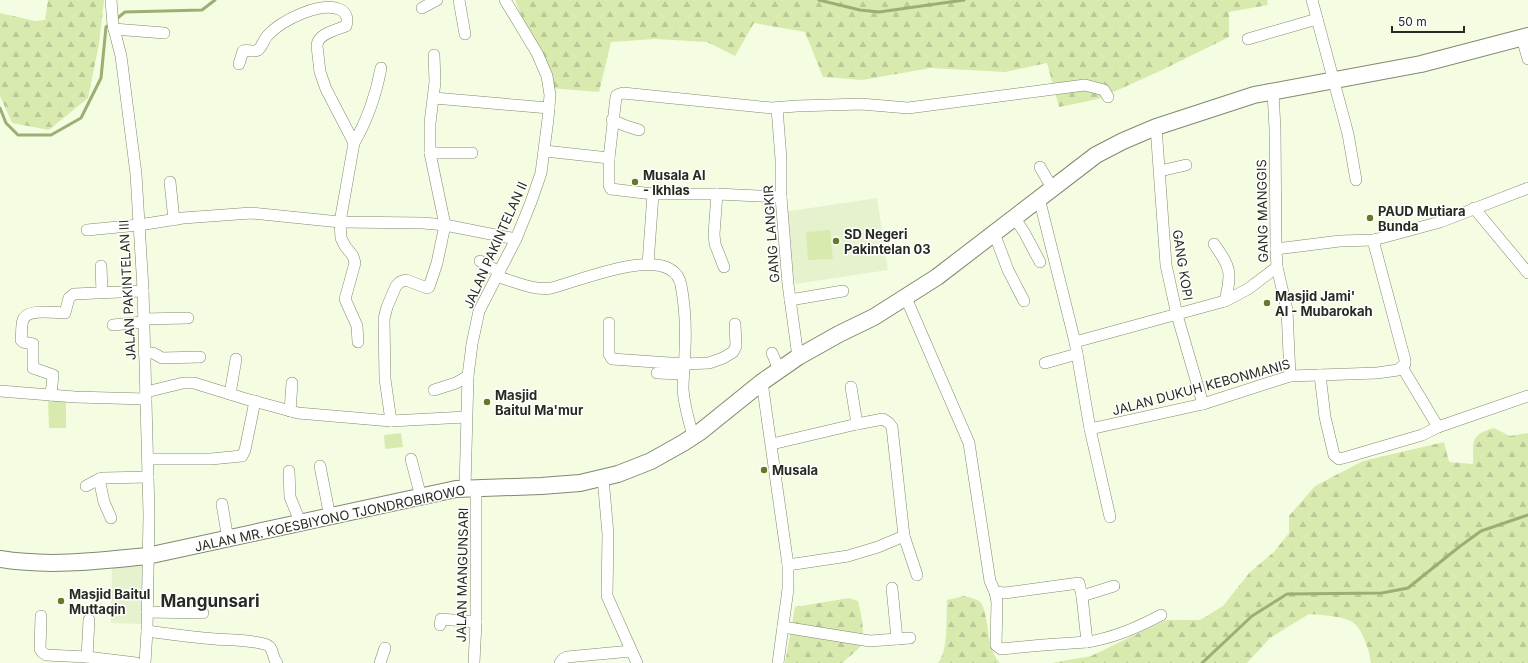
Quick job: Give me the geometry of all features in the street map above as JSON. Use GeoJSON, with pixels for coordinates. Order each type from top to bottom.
{"type":"FeatureCollection","features":[{"type":"Feature","properties":{"kind":"main road","name":"JALAN MR. KOESBIYONO TJONDROBIROWO"},"geometry":{"type":"LineString","coordinates":[[0,559],[58,563],[147,556],[228,540],[421,497],[471,488],[560,485],[580,483],[618,474],[652,461],[678,446],[762,382],[798,357],[839,334],[874,318],[906,298],[937,277],[1096,155],[1124,141],[1156,127],[1254,95],[1421,64],[1525,37]]}},
{"type":"Feature","properties":{"kind":"street"},"geometry":{"type":"LineString","coordinates":[[422,8],[437,0]]}},
{"type":"Feature","properties":{"kind":"street"},"geometry":{"type":"LineString","coordinates":[[459,0],[465,34]]}},
{"type":"Feature","properties":{"kind":"street","name":"JALAN PAKINTELAN II"},"geometry":{"type":"LineString","coordinates":[[471,488],[466,418],[468,376],[472,344],[479,311],[516,239],[542,173],[550,95],[547,76],[537,53],[505,0]]}},
{"type":"Feature","properties":{"kind":"street"},"geometry":{"type":"LineString","coordinates":[[1312,0],[1348,134],[1356,180]]}},
{"type":"Feature","properties":{"kind":"street","name":"JALAN PAKINTELAN III"},"geometry":{"type":"LineString","coordinates":[[112,4],[114,27],[128,105],[136,174],[143,291],[148,459],[147,631],[145,663]]}},
{"type":"Feature","properties":{"kind":"street"},"geometry":{"type":"LineString","coordinates":[[239,64],[244,50],[258,50],[266,36],[278,25],[291,17],[321,8],[341,9],[345,13],[347,19],[346,26],[321,37],[317,43],[317,54],[320,72],[326,89],[354,142]]}},
{"type":"Feature","properties":{"kind":"street"},"geometry":{"type":"LineString","coordinates":[[1248,39],[1317,19]]}},
{"type":"Feature","properties":{"kind":"street"},"geometry":{"type":"LineString","coordinates":[[114,27],[164,33]]}},
{"type":"Feature","properties":{"kind":"street"},"geometry":{"type":"LineString","coordinates":[[1525,37],[1528,59]]}},
{"type":"Feature","properties":{"kind":"street"},"geometry":{"type":"LineString","coordinates":[[391,421],[385,379],[384,319],[387,308],[396,286],[400,282],[406,280],[428,288],[437,263],[445,225],[430,153],[430,123],[434,98],[434,54]]}},
{"type":"Feature","properties":{"kind":"street"},"geometry":{"type":"LineString","coordinates":[[358,342],[357,326],[345,299],[355,263],[353,256],[341,238],[340,222],[354,142],[373,103],[381,68]]}},
{"type":"Feature","properties":{"kind":"street"},"geometry":{"type":"LineString","coordinates":[[781,197],[717,194],[653,194],[611,189],[609,185],[609,158],[612,120],[617,95],[623,93],[777,108],[861,104],[908,108],[1085,85],[1104,90],[1108,97]]}},
{"type":"Feature","properties":{"kind":"street","name":"GANG MANGGIS"},"geometry":{"type":"LineString","coordinates":[[1273,92],[1277,266],[1287,310],[1290,376]]}},
{"type":"Feature","properties":{"kind":"street"},"geometry":{"type":"LineString","coordinates":[[434,98],[549,108]]}},
{"type":"Feature","properties":{"kind":"street","name":"GANG LANGKIR"},"geometry":{"type":"LineString","coordinates":[[777,108],[781,159],[781,197],[790,300],[798,357]]}},
{"type":"Feature","properties":{"kind":"street"},"geometry":{"type":"LineString","coordinates":[[612,120],[639,130]]}},
{"type":"Feature","properties":{"kind":"street","name":"GANG KOPI"},"geometry":{"type":"LineString","coordinates":[[1156,127],[1166,265],[1177,314],[1203,404]]}},
{"type":"Feature","properties":{"kind":"street"},"geometry":{"type":"LineString","coordinates":[[545,151],[609,158]]}},
{"type":"Feature","properties":{"kind":"street"},"geometry":{"type":"LineString","coordinates":[[430,153],[472,153]]}},
{"type":"Feature","properties":{"kind":"street"},"geometry":{"type":"LineString","coordinates":[[1160,171],[1186,165]]}},
{"type":"Feature","properties":{"kind":"street"},"geometry":{"type":"LineString","coordinates":[[1040,167],[1052,188]]}},
{"type":"Feature","properties":{"kind":"street"},"geometry":{"type":"LineString","coordinates":[[170,182],[174,220]]}},
{"type":"Feature","properties":{"kind":"street"},"geometry":{"type":"LineString","coordinates":[[1276,249],[1340,241],[1372,240],[1440,222],[1528,188]]}},
{"type":"Feature","properties":{"kind":"street"},"geometry":{"type":"LineString","coordinates":[[648,264],[653,194]]}},
{"type":"Feature","properties":{"kind":"street"},"geometry":{"type":"LineString","coordinates":[[717,194],[714,234],[715,244],[724,267]]}},
{"type":"Feature","properties":{"kind":"street"},"geometry":{"type":"LineString","coordinates":[[1039,198],[1075,342],[1090,429],[1110,517]]}},
{"type":"Feature","properties":{"kind":"street"},"geometry":{"type":"LineString","coordinates":[[1474,208],[1528,273]]}},
{"type":"Feature","properties":{"kind":"street"},"geometry":{"type":"LineString","coordinates":[[87,230],[251,213],[340,222],[423,223],[445,225],[516,239]]}},
{"type":"Feature","properties":{"kind":"street"},"geometry":{"type":"LineString","coordinates":[[1014,218],[1024,232],[1040,262]]}},
{"type":"Feature","properties":{"kind":"street"},"geometry":{"type":"LineString","coordinates":[[994,233],[1008,270],[1024,301]]}},
{"type":"Feature","properties":{"kind":"street"},"geometry":{"type":"LineString","coordinates":[[1372,240],[1405,360],[1402,367],[1438,427]]}},
{"type":"Feature","properties":{"kind":"street"},"geometry":{"type":"LineString","coordinates":[[1214,244],[1225,260],[1230,272],[1230,282],[1225,301]]}},
{"type":"Feature","properties":{"kind":"street"},"geometry":{"type":"LineString","coordinates":[[480,261],[498,274],[536,287],[550,288],[613,270],[648,264],[666,266],[675,273],[680,284],[684,313],[685,402],[693,436]]}},
{"type":"Feature","properties":{"kind":"street"},"geometry":{"type":"LineString","coordinates":[[102,266],[102,292]]}},
{"type":"Feature","properties":{"kind":"street"},"geometry":{"type":"LineString","coordinates":[[1075,342],[1225,301],[1248,289],[1277,266]]}},
{"type":"Feature","properties":{"kind":"street"},"geometry":{"type":"LineString","coordinates":[[51,395],[54,376],[32,367],[33,345],[32,343],[22,341],[22,321],[27,315],[36,312],[65,313],[69,298],[74,294],[143,291]]}},
{"type":"Feature","properties":{"kind":"street"},"geometry":{"type":"LineString","coordinates":[[790,300],[843,291]]}},
{"type":"Feature","properties":{"kind":"street"},"geometry":{"type":"LineString","coordinates":[[906,298],[969,443],[990,581],[995,592],[997,602],[996,645],[1001,649],[1105,640],[1136,628],[1161,615]]}},
{"type":"Feature","properties":{"kind":"street"},"geometry":{"type":"LineString","coordinates":[[113,325],[143,320],[188,318]]}},
{"type":"Feature","properties":{"kind":"street"},"geometry":{"type":"LineString","coordinates":[[609,323],[609,354],[612,359],[684,369]]}},
{"type":"Feature","properties":{"kind":"street"},"geometry":{"type":"LineString","coordinates":[[657,373],[709,363],[730,354],[736,346],[735,324]]}},
{"type":"Feature","properties":{"kind":"street"},"geometry":{"type":"LineString","coordinates":[[144,354],[153,353],[162,358],[200,357]]}},
{"type":"Feature","properties":{"kind":"street"},"geometry":{"type":"LineString","coordinates":[[772,353],[779,370]]}},
{"type":"Feature","properties":{"kind":"street"},"geometry":{"type":"LineString","coordinates":[[1045,362],[1077,354]]}},
{"type":"Feature","properties":{"kind":"street"},"geometry":{"type":"LineString","coordinates":[[230,394],[236,359]]}},
{"type":"Feature","properties":{"kind":"street","name":"JALAN DUKUH KEBONMANIS"},"geometry":{"type":"LineString","coordinates":[[1090,429],[1203,404],[1290,376],[1377,373],[1398,370],[1402,367]]}},
{"type":"Feature","properties":{"kind":"street"},"geometry":{"type":"LineString","coordinates":[[1320,375],[1325,417],[1334,455],[1339,459],[1348,458],[1422,435],[1438,427],[1528,396]]}},
{"type":"Feature","properties":{"kind":"street"},"geometry":{"type":"LineString","coordinates":[[434,390],[456,383],[468,376]]}},
{"type":"Feature","properties":{"kind":"street"},"geometry":{"type":"LineString","coordinates":[[0,391],[51,395],[146,395],[184,383],[194,382],[290,411],[391,421],[466,418]]}},
{"type":"Feature","properties":{"kind":"street"},"geometry":{"type":"LineString","coordinates":[[762,382],[788,565],[788,589],[778,663]]}},
{"type":"Feature","properties":{"kind":"street"},"geometry":{"type":"LineString","coordinates":[[290,411],[292,383]]}},
{"type":"Feature","properties":{"kind":"street"},"geometry":{"type":"LineString","coordinates":[[851,387],[857,424]]}},
{"type":"Feature","properties":{"kind":"street"},"geometry":{"type":"LineString","coordinates":[[148,459],[242,456],[245,450],[255,401]]}},
{"type":"Feature","properties":{"kind":"street"},"geometry":{"type":"LineString","coordinates":[[772,444],[857,424],[883,420],[889,423],[892,427],[904,536],[917,575]]}},
{"type":"Feature","properties":{"kind":"street"},"geometry":{"type":"LineString","coordinates":[[411,459],[421,497]]}},
{"type":"Feature","properties":{"kind":"street"},"geometry":{"type":"LineString","coordinates":[[320,466],[330,517]]}},
{"type":"Feature","properties":{"kind":"street"},"geometry":{"type":"LineString","coordinates":[[289,471],[290,497],[301,524]]}},
{"type":"Feature","properties":{"kind":"street"},"geometry":{"type":"LineString","coordinates":[[86,486],[99,479],[148,476]]}},
{"type":"Feature","properties":{"kind":"street"},"geometry":{"type":"LineString","coordinates":[[603,478],[608,534],[607,596],[637,663]]}},
{"type":"Feature","properties":{"kind":"street"},"geometry":{"type":"LineString","coordinates":[[99,479],[104,502],[110,518]]}},
{"type":"Feature","properties":{"kind":"street","name":"JALAN MANGUNSARI"},"geometry":{"type":"LineString","coordinates":[[471,488],[476,622],[474,663]]}},
{"type":"Feature","properties":{"kind":"street"},"geometry":{"type":"LineString","coordinates":[[222,504],[228,540]]}},
{"type":"Feature","properties":{"kind":"street"},"geometry":{"type":"LineString","coordinates":[[788,565],[848,556],[878,547],[904,536]]}},
{"type":"Feature","properties":{"kind":"street"},"geometry":{"type":"LineString","coordinates":[[995,592],[1005,593],[1079,583],[1082,596],[1087,642]]}},
{"type":"Feature","properties":{"kind":"street"},"geometry":{"type":"LineString","coordinates":[[1082,596],[1114,586]]}},
{"type":"Feature","properties":{"kind":"street"},"geometry":{"type":"LineString","coordinates":[[892,588],[897,639]]}},
{"type":"Feature","properties":{"kind":"street"},"geometry":{"type":"LineString","coordinates":[[147,612],[203,613]]}},
{"type":"Feature","properties":{"kind":"street"},"geometry":{"type":"LineString","coordinates":[[41,616],[40,644],[42,652],[46,655],[86,657],[136,663]]}},
{"type":"Feature","properties":{"kind":"street"},"geometry":{"type":"LineString","coordinates":[[440,625],[441,619],[476,622]]}},
{"type":"Feature","properties":{"kind":"street"},"geometry":{"type":"LineString","coordinates":[[86,657],[89,620]]}},
{"type":"Feature","properties":{"kind":"street"},"geometry":{"type":"LineString","coordinates":[[783,627],[870,641],[910,638]]}},
{"type":"Feature","properties":{"kind":"street"},"geometry":{"type":"LineString","coordinates":[[147,631],[189,637],[239,640],[266,645],[272,650],[276,663]]}},
{"type":"Feature","properties":{"kind":"street"},"geometry":{"type":"LineString","coordinates":[[380,663],[385,648]]}},
{"type":"Feature","properties":{"kind":"street"},"geometry":{"type":"LineString","coordinates":[[560,663],[567,657],[631,651]]}},
{"type":"Feature","properties":{"kind":"shaded area","name":"SD Negeri Pakintelan 03"},"geometry":{"type":"Polygon","coordinates":[[[877,198],[888,270],[795,284],[784,212],[877,198]]]}},
{"type":"Feature","properties":{"kind":"shaded area"},"geometry":{"type":"Polygon","coordinates":[[[112,565],[144,565],[143,624],[111,623],[112,565]]]}},
{"type":"Feature","properties":{"kind":"green space"},"geometry":{"type":"Polygon","coordinates":[[[48,0],[104,0],[99,44],[88,98],[49,130],[12,123],[0,96],[0,13],[35,21],[45,20],[48,0]]]}},
{"type":"Feature","properties":{"kind":"green space"},"geometry":{"type":"Polygon","coordinates":[[[515,0],[1267,0],[1268,5],[1229,12],[1229,37],[1160,71],[1098,99],[1059,107],[1047,63],[1005,72],[931,68],[862,80],[823,77],[805,32],[754,23],[735,56],[707,42],[655,39],[611,42],[599,92],[550,88],[515,0]]]}},
{"type":"Feature","properties":{"kind":"green space"},"geometry":{"type":"Polygon","coordinates":[[[830,230],[833,259],[808,260],[806,232],[830,230]]]}},
{"type":"Feature","properties":{"kind":"green space"},"geometry":{"type":"Polygon","coordinates":[[[66,399],[66,428],[49,428],[48,400],[66,399]]]}},
{"type":"Feature","properties":{"kind":"green space"},"geometry":{"type":"Polygon","coordinates":[[[1494,428],[1510,436],[1528,433],[1528,663],[1371,663],[1366,642],[1354,623],[1339,617],[1309,614],[1270,638],[1247,663],[1051,663],[1091,656],[1166,620],[1200,620],[1223,606],[1250,572],[1274,552],[1289,533],[1289,516],[1315,486],[1363,461],[1444,442],[1449,462],[1473,464],[1474,440],[1480,433],[1494,428]]]}},
{"type":"Feature","properties":{"kind":"green space"},"geometry":{"type":"Polygon","coordinates":[[[401,433],[403,447],[385,449],[384,435],[401,433]]]}},
{"type":"Feature","properties":{"kind":"green space"},"geometry":{"type":"Polygon","coordinates":[[[964,596],[975,599],[981,603],[986,618],[992,648],[1000,663],[938,663],[944,650],[947,624],[947,600],[964,596]]]}},
{"type":"Feature","properties":{"kind":"green space"},"geometry":{"type":"Polygon","coordinates":[[[849,598],[858,601],[862,619],[863,638],[859,648],[843,663],[785,663],[795,607],[849,598]]]}},
{"type":"Feature","properties":{"kind":"waterway"},"geometry":{"type":"LineString","coordinates":[[115,20],[125,12],[202,10],[215,0]]}},
{"type":"Feature","properties":{"kind":"waterway"},"geometry":{"type":"LineString","coordinates":[[819,0],[860,10],[879,12],[964,0]]}},
{"type":"Feature","properties":{"kind":"waterway"},"geometry":{"type":"LineString","coordinates":[[0,108],[6,123],[18,135],[51,135],[81,118],[101,78],[106,27],[111,23]]}},
{"type":"Feature","properties":{"kind":"waterway"},"geometry":{"type":"LineString","coordinates":[[1202,663],[1252,616],[1287,594],[1382,593],[1408,588],[1481,531],[1528,515]]}},
{"type":"Feature","properties":{"kind":"place","name":"Musala Al - Ikhlas"},"geometry":{"type":"Point","coordinates":[635,182]}},
{"type":"Feature","properties":{"kind":"place","name":"PAUD Mutiara Bunda"},"geometry":{"type":"Point","coordinates":[1370,218]}},
{"type":"Feature","properties":{"kind":"place","name":"SD Negeri Pakintelan 03"},"geometry":{"type":"Point","coordinates":[836,241]}},
{"type":"Feature","properties":{"kind":"place","name":"Masjid Jami' Al - Mubarokah"},"geometry":{"type":"Point","coordinates":[1267,303]}},
{"type":"Feature","properties":{"kind":"place","name":"Masjid Baitul Ma'mur"},"geometry":{"type":"Point","coordinates":[487,402]}},
{"type":"Feature","properties":{"kind":"place","name":"Musala"},"geometry":{"type":"Point","coordinates":[764,470]}},
{"type":"Feature","properties":{"kind":"place","name":"Masjid Baitul Muttaqin"},"geometry":{"type":"Point","coordinates":[61,601]}},
{"type":"Feature","properties":{"kind":"district","name":"Mangunsari"},"geometry":{"type":"Point","coordinates":[210,601]}}]}
